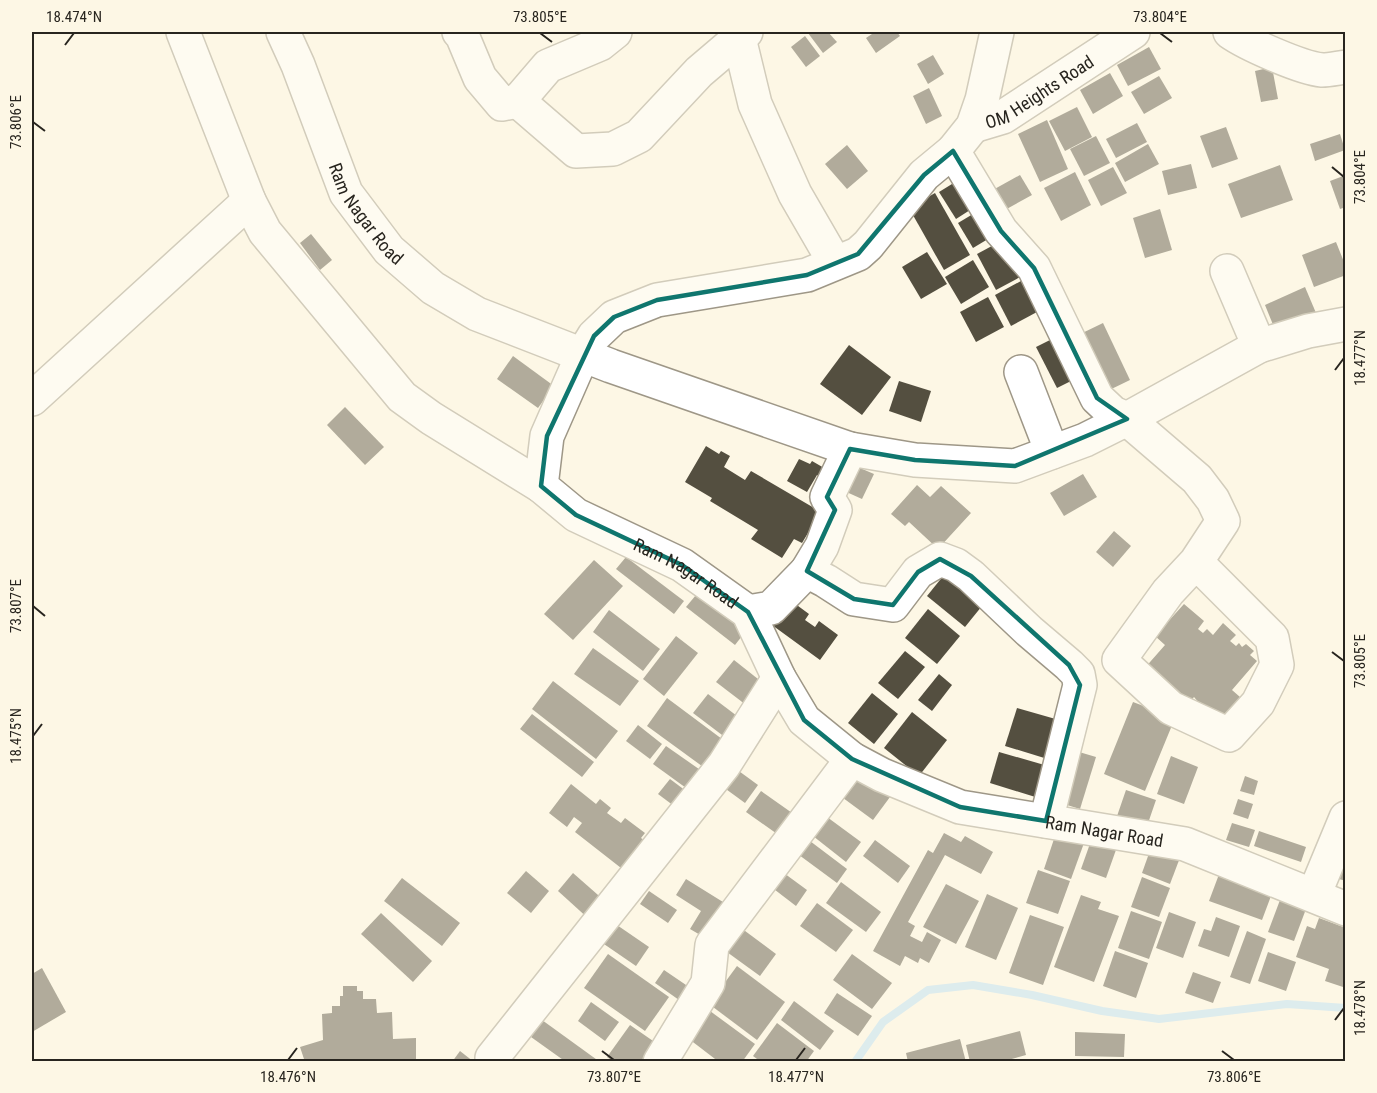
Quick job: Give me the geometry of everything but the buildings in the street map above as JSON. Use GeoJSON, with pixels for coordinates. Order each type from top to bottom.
{"type":"FeatureCollection","features":[{"type":"Feature","properties":{"kind":"street","name":"Ram Nagar Road"},"geometry":{"type":"LineString","coordinates":[[183,32],[249,201],[265,232],[402,397],[431,418],[541,486],[576,515],[682,565],[748,612],[779,678],[804,720],[852,759],[882,775],[960,807],[1185,844],[1346,909]]}},
{"type":"Feature","properties":{"kind":"street","name":"Ram Nagar Road"},"geometry":{"type":"LineString","coordinates":[[283,32],[298,65],[346,194],[389,250],[433,288],[477,314],[611,366],[850,449],[915,460],[1015,466],[1085,440],[1259,346],[1308,331],[1346,324]]}},
{"type":"Feature","properties":{"kind":"street"},"geometry":{"type":"LineString","coordinates":[[459,32],[480,78],[502,104],[518,101],[548,66],[600,44],[615,32]]}},
{"type":"Feature","properties":{"kind":"street","name":"OM Heights Road"},"geometry":{"type":"LineString","coordinates":[[963,138],[1003,117],[1132,32]]}},
{"type":"Feature","properties":{"kind":"street"},"geometry":{"type":"LineString","coordinates":[[1230,32],[1280,57],[1321,70],[1346,68]]}},
{"type":"Feature","properties":{"kind":"street"},"geometry":{"type":"LineString","coordinates":[[541,486],[547,436],[583,354],[594,336],[614,317],[657,300],[807,275],[858,254],[868,245],[924,175],[963,138],[982,100],[994,33]]}},
{"type":"Feature","properties":{"kind":"street"},"geometry":{"type":"LineString","coordinates":[[743,35],[755,104],[795,194],[835,263]]}},
{"type":"Feature","properties":{"kind":"street"},"geometry":{"type":"LineString","coordinates":[[518,101],[576,151],[613,149],[639,136],[699,72],[743,35]]}},
{"type":"Feature","properties":{"kind":"street"},"geometry":{"type":"LineString","coordinates":[[963,138],[1001,231],[1034,268],[1097,398],[1113,413],[1127,419],[1197,479],[1213,500],[1223,521],[1196,562],[1168,592],[1119,660],[1171,708],[1229,735],[1258,703],[1277,665],[1272,638],[1196,562]]}},
{"type":"Feature","properties":{"kind":"street"},"geometry":{"type":"LineString","coordinates":[[32,399],[249,201]]}},
{"type":"Feature","properties":{"kind":"street"},"geometry":{"type":"LineString","coordinates":[[1227,271],[1259,346]]}},
{"type":"Feature","properties":{"kind":"street"},"geometry":{"type":"LineString","coordinates":[[1021,372],[1052,452]]}},
{"type":"Feature","properties":{"kind":"street"},"geometry":{"type":"LineString","coordinates":[[748,612],[771,608],[807,571],[822,546],[835,510],[827,496],[850,449]]}},
{"type":"Feature","properties":{"kind":"street"},"geometry":{"type":"LineString","coordinates":[[807,571],[854,599],[893,605],[918,572],[940,559],[956,565],[972,576],[1078,674],[1080,685],[1046,821]]}},
{"type":"Feature","properties":{"kind":"street"},"geometry":{"type":"LineString","coordinates":[[495,1062],[492,1058],[724,765],[779,678]]}},
{"type":"Feature","properties":{"kind":"street"},"geometry":{"type":"LineString","coordinates":[[660,1062],[708,982],[712,945],[852,759]]}},
{"type":"Feature","properties":{"kind":"street"},"geometry":{"type":"LineString","coordinates":[[1314,895],[1346,819]]}},
{"type":"Feature","properties":{"kind":"highlighted area"},"geometry":{"type":"Polygon","coordinates":[[[953,151],[1001,231],[1034,268],[1097,398],[1127,419],[1015,466],[915,460],[850,449],[827,497],[835,510],[807,571],[854,599],[893,605],[918,572],[940,559],[971,576],[1069,665],[1080,685],[1046,821],[960,807],[852,759],[804,720],[748,612],[682,565],[576,515],[541,486],[547,436],[594,336],[614,317],[657,300],[807,275],[858,254],[924,175],[953,151]]]}},
{"type":"Feature","properties":{"kind":"waterway"},"geometry":{"type":"LineString","coordinates":[[855,1062],[883,1022],[928,990],[973,985],[1032,995],[1102,1011],[1159,1019],[1287,1004],[1346,1008]]}}]}
